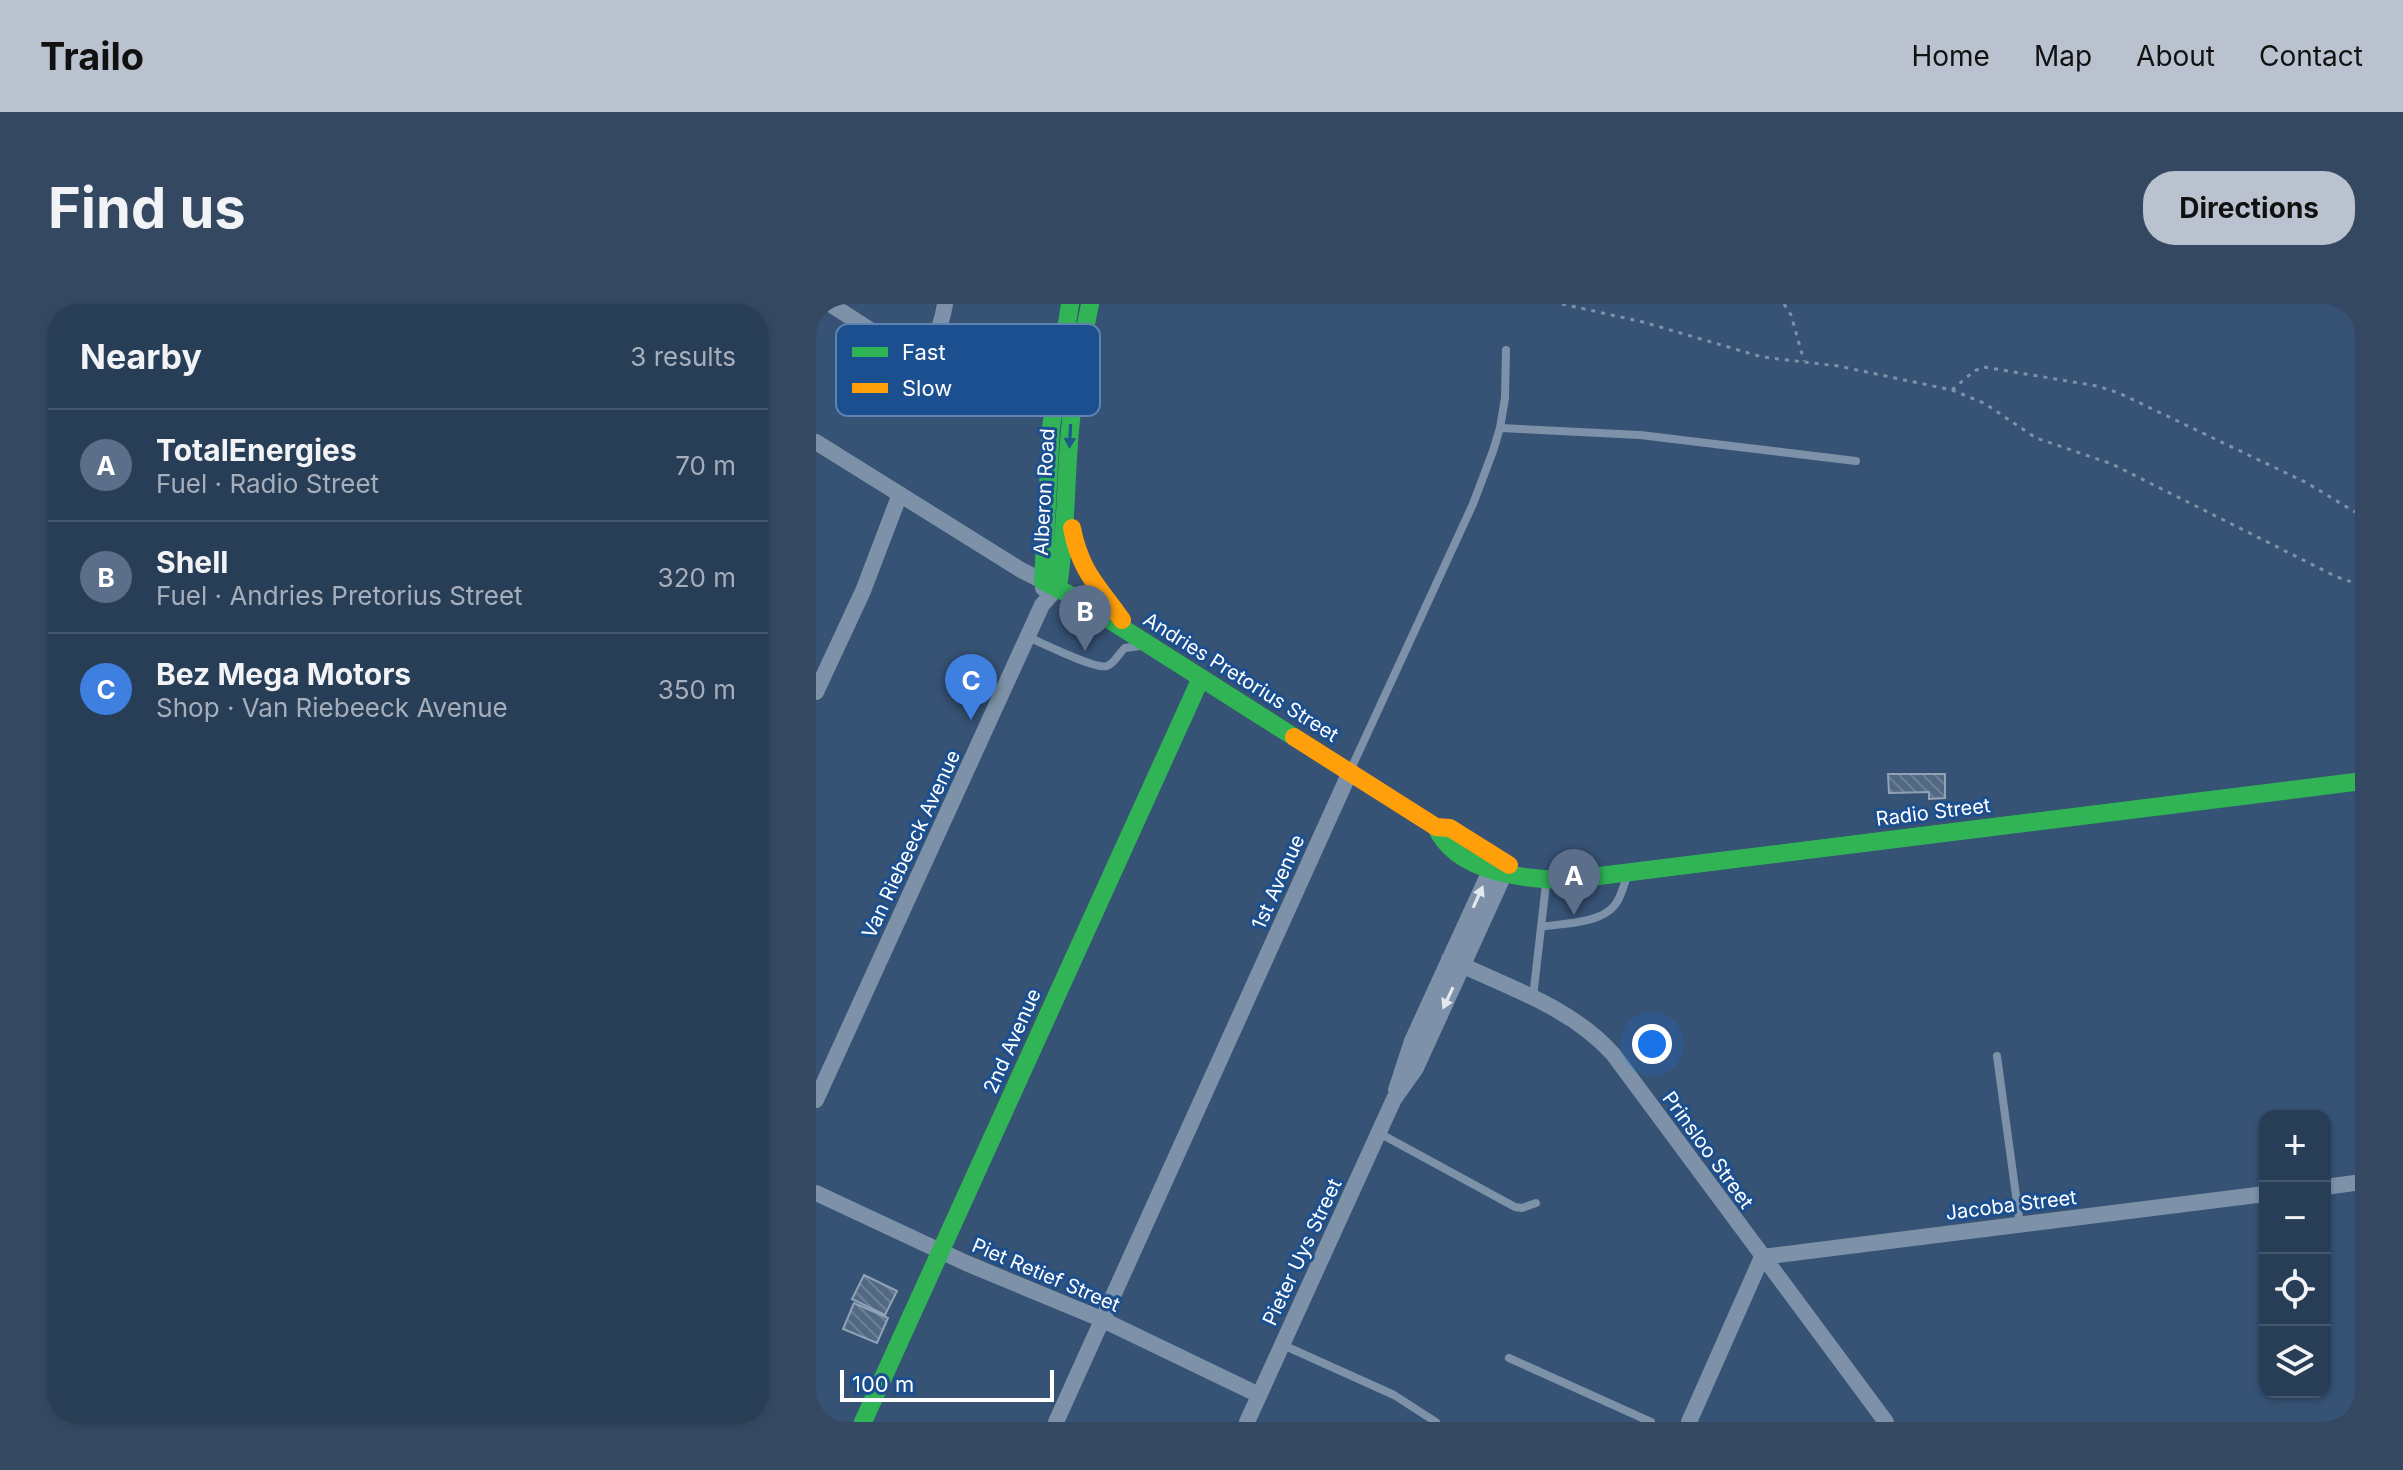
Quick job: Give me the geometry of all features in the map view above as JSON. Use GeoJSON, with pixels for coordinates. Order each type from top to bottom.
{"type":"FeatureCollection","features":[{"type":"Feature","properties":{"kind":"main road","name":"Alberon Road"},"geometry":{"type":"LineString","coordinates":[[1067,324],[1070,304]]}},
{"type":"Feature","properties":{"kind":"main road","name":"Alberon Road"},"geometry":{"type":"LineString","coordinates":[[1086,324],[1090,304]]}},
{"type":"Feature","properties":{"kind":"main road","name":"Alberon Road"},"geometry":{"type":"LineString","coordinates":[[1051,584],[1048,536],[1053,416]]}},
{"type":"Feature","properties":{"kind":"main road","name":"Alberon Road"},"geometry":{"type":"LineString","coordinates":[[1051,584],[1063,555],[1072,416]]}},
{"type":"Feature","properties":{"kind":"main road"},"geometry":{"type":"LineString","coordinates":[[1067,482],[1074,541],[1082,566],[1130,633]]}},
{"type":"Feature","properties":{"kind":"main road","name":"Andries Pretorius Street"},"geometry":{"type":"LineString","coordinates":[[1051,584],[1436,827],[1450,828],[1503,869]]}},
{"type":"Feature","properties":{"kind":"main road","name":"2nd Avenue"},"geometry":{"type":"LineString","coordinates":[[863,1422],[1201,678]]}},
{"type":"Feature","properties":{"kind":"main road","name":"Radio Street"},"geometry":{"type":"LineString","coordinates":[[1503,869],[1546,880],[1567,880],[2355,782]]}},
{"type":"Feature","properties":{"kind":"street"},"geometry":{"type":"LineString","coordinates":[[830,304],[861,324]]}},
{"type":"Feature","properties":{"kind":"street"},"geometry":{"type":"LineString","coordinates":[[940,324],[945,304]]}},
{"type":"Feature","properties":{"kind":"street","name":"Andries Pretorius Street"},"geometry":{"type":"LineString","coordinates":[[816,442],[1021,570],[1051,584]]}},
{"type":"Feature","properties":{"kind":"street"},"geometry":{"type":"LineString","coordinates":[[816,692],[863,591],[900,494]]}},
{"type":"Feature","properties":{"kind":"street","name":"Van Riebeeck Avenue"},"geometry":{"type":"LineString","coordinates":[[816,1100],[1051,584]]}},
{"type":"Feature","properties":{"kind":"street","name":"1st Avenue"},"geometry":{"type":"LineString","coordinates":[[1056,1422],[1350,772]]}},
{"type":"Feature","properties":{"kind":"street","name":"Pieter Uys Street"},"geometry":{"type":"LineString","coordinates":[[1247,1422],[1394,1099],[1416,1068],[1456,963],[1503,869]]}},
{"type":"Feature","properties":{"kind":"street","name":"Prinsloo Street"},"geometry":{"type":"LineString","coordinates":[[1456,963],[1533,998],[1582,1024],[1597,1036],[1886,1422]]}},
{"type":"Feature","properties":{"kind":"street"},"geometry":{"type":"LineString","coordinates":[[2331,1186],[2355,1183]]}},
{"type":"Feature","properties":{"kind":"street","name":"Piet Retief Street"},"geometry":{"type":"LineString","coordinates":[[816,1193],[940,1251],[1101,1319],[1259,1395]]}},
{"type":"Feature","properties":{"kind":"street","name":"Jacoba Street"},"geometry":{"type":"LineString","coordinates":[[1762,1257],[2259,1195]]}},
{"type":"Feature","properties":{"kind":"street"},"geometry":{"type":"LineString","coordinates":[[1689,1422],[1762,1257]]}},
{"type":"Feature","properties":{"kind":"lane","name":"1st Avenue"},"geometry":{"type":"LineString","coordinates":[[1350,772],[1473,504],[1500,428],[1505,398],[1506,350]]}},
{"type":"Feature","properties":{"kind":"lane"},"geometry":{"type":"LineString","coordinates":[[1500,428],[1640,435],[1856,461]]}},
{"type":"Feature","properties":{"kind":"lane"},"geometry":{"type":"LineString","coordinates":[[1027,636],[1103,667],[1111,665],[1125,648],[1148,645]]}},
{"type":"Feature","properties":{"kind":"lane"},"geometry":{"type":"LineString","coordinates":[[1541,927],[1607,913],[1617,904],[1629,873]]}},
{"type":"Feature","properties":{"kind":"lane"},"geometry":{"type":"LineString","coordinates":[[1533,998],[1546,880]]}},
{"type":"Feature","properties":{"kind":"lane"},"geometry":{"type":"LineString","coordinates":[[1997,1056],[2020,1225]]}},
{"type":"Feature","properties":{"kind":"lane"},"geometry":{"type":"LineString","coordinates":[[1379,1133],[1515,1207],[1536,1203]]}},
{"type":"Feature","properties":{"kind":"lane"},"geometry":{"type":"LineString","coordinates":[[1282,1344],[1394,1395],[1436,1422]]}},
{"type":"Feature","properties":{"kind":"lane"},"geometry":{"type":"LineString","coordinates":[[1509,1358],[1651,1422]]}},
{"type":"Feature","properties":{"kind":"path"},"geometry":{"type":"LineString","coordinates":[[1562,304],[1643,322],[1762,357],[1838,366],[1952,390],[1984,403],[2036,438],[2112,464],[2337,577],[2355,583]]}},
{"type":"Feature","properties":{"kind":"path"},"geometry":{"type":"LineString","coordinates":[[1784,304],[1791,315],[1804,361]]}},
{"type":"Feature","properties":{"kind":"path"},"geometry":{"type":"LineString","coordinates":[[1952,390],[1974,371],[1984,367],[2108,389],[2307,483],[2355,512]]}},
{"type":"Feature","properties":{"kind":"building"},"geometry":{"type":"Polygon","coordinates":[[[1888,774],[1945,774],[1945,798],[1929,799],[1929,792],[1889,793],[1888,774]]]}},
{"type":"Feature","properties":{"kind":"building"},"geometry":{"type":"Polygon","coordinates":[[[864,1275],[897,1291],[885,1315],[852,1299],[864,1275]]]}},
{"type":"Feature","properties":{"kind":"building"},"geometry":{"type":"Polygon","coordinates":[[[854,1303],[888,1318],[877,1343],[843,1329],[854,1303]]]}},
{"type":"Feature","properties":{"kind":"traffic: fast"},"geometry":{"type":"LineString","coordinates":[[1067,324],[1070,304]]}},
{"type":"Feature","properties":{"kind":"traffic: fast"},"geometry":{"type":"LineString","coordinates":[[1086,324],[1090,304]]}},
{"type":"Feature","properties":{"kind":"traffic: fast"},"geometry":{"type":"LineString","coordinates":[[1053,416],[1043,581],[1072,596],[1294,737]]}},
{"type":"Feature","properties":{"kind":"traffic: fast"},"geometry":{"type":"LineString","coordinates":[[1058,587],[1072,416]]}},
{"type":"Feature","properties":{"kind":"traffic: fast"},"geometry":{"type":"LineString","coordinates":[[863,1422],[1201,678]]}},
{"type":"Feature","properties":{"kind":"traffic: fast"},"geometry":{"type":"LineString","coordinates":[[1436,827],[1459,855],[1475,864],[1512,875],[1567,880],[2355,782]]}},
{"type":"Feature","properties":{"kind":"traffic: slow"},"geometry":{"type":"LineString","coordinates":[[1072,528],[1085,567],[1122,620]]}},
{"type":"Feature","properties":{"kind":"traffic: slow"},"geometry":{"type":"LineString","coordinates":[[1294,737],[1436,827],[1450,828],[1509,865]]}},
{"type":"Feature","properties":{"kind":"place","name":"Shell"},"geometry":{"type":"Point","coordinates":[1085,651]}},
{"type":"Feature","properties":{"kind":"place","name":"Bez Mega Motors"},"geometry":{"type":"Point","coordinates":[971,720]}},
{"type":"Feature","properties":{"kind":"place","name":"TotalEnergies"},"geometry":{"type":"Point","coordinates":[1574,915]}}]}
